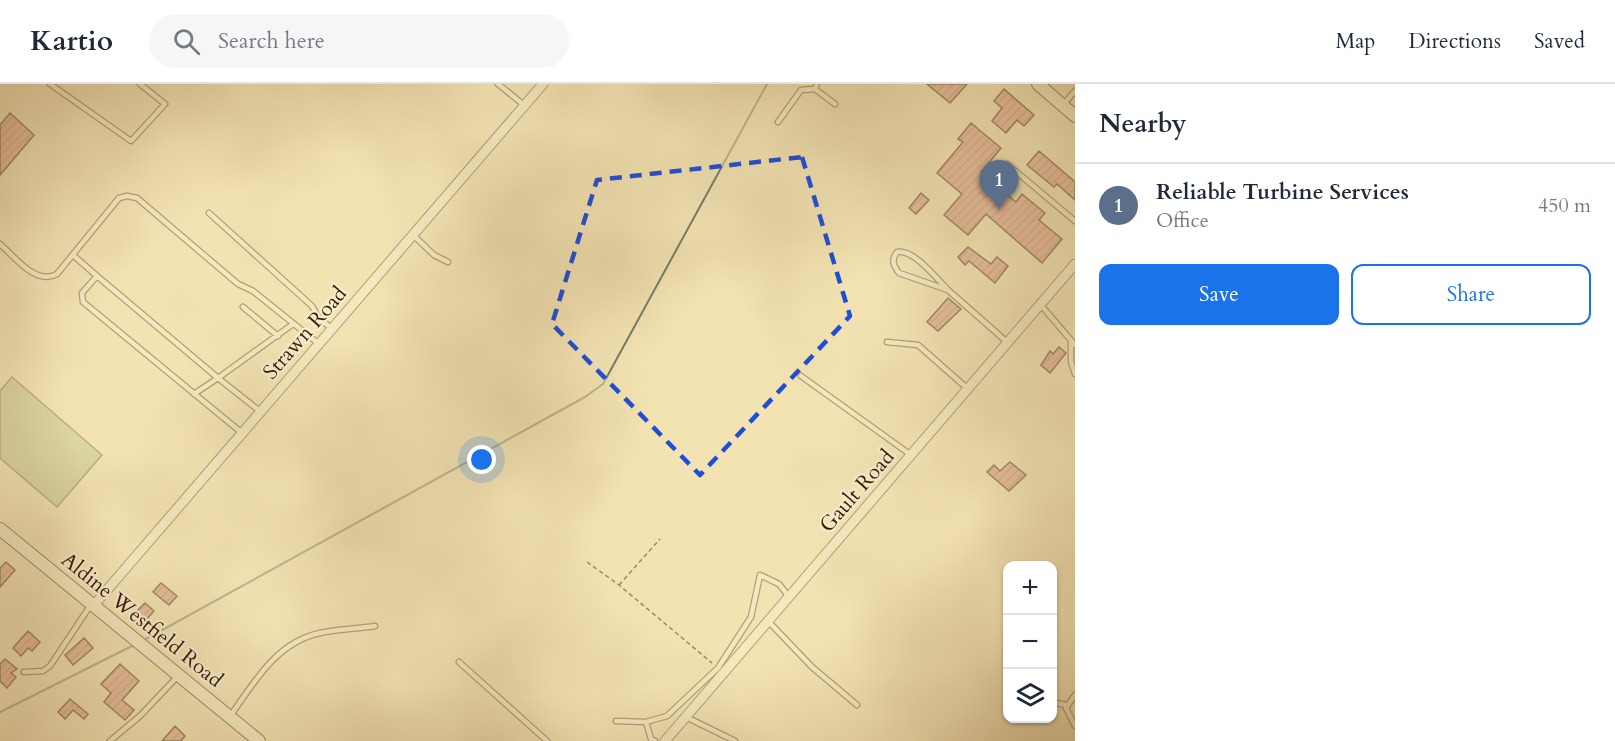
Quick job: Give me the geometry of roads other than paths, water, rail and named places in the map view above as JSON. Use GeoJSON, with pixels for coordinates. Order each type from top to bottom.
{"type":"FeatureCollection","features":[{"type":"Feature","properties":{"kind":"main road"},"geometry":{"type":"LineString","coordinates":[[1038,84],[1075,116]]}},
{"type":"Feature","properties":{"kind":"main road","name":"Aldine Westfield Road"},"geometry":{"type":"LineString","coordinates":[[2,536],[93,604],[259,741]]}},
{"type":"Feature","properties":{"kind":"street","name":"Strawn Road"},"geometry":{"type":"LineString","coordinates":[[93,604],[543,84]]}},
{"type":"Feature","properties":{"kind":"street","name":"Gault Road"},"geometry":{"type":"LineString","coordinates":[[665,741],[1075,264]]}},
{"type":"Feature","properties":{"kind":"lane"},"geometry":{"type":"LineString","coordinates":[[50,84],[131,141],[165,104],[140,84]]}},
{"type":"Feature","properties":{"kind":"lane"},"geometry":{"type":"LineString","coordinates":[[498,84],[525,105]]}},
{"type":"Feature","properties":{"kind":"lane"},"geometry":{"type":"LineString","coordinates":[[778,122],[801,90],[816,86],[835,104]]}},
{"type":"Feature","properties":{"kind":"lane"},"geometry":{"type":"LineString","coordinates":[[1063,106],[1075,91]]}},
{"type":"Feature","properties":{"kind":"lane"},"geometry":{"type":"LineString","coordinates":[[1007,164],[1075,221]]}},
{"type":"Feature","properties":{"kind":"lane"},"geometry":{"type":"LineString","coordinates":[[0,244],[44,279],[57,274],[119,198],[127,196],[137,198],[238,284],[253,291],[319,345]]}},
{"type":"Feature","properties":{"kind":"lane"},"geometry":{"type":"LineString","coordinates":[[209,213],[312,306],[318,317],[332,329]]}},
{"type":"Feature","properties":{"kind":"lane"},"geometry":{"type":"LineString","coordinates":[[413,235],[434,255],[448,262]]}},
{"type":"Feature","properties":{"kind":"lane"},"geometry":{"type":"LineString","coordinates":[[948,290],[899,273],[894,267],[893,258],[897,252],[903,251],[912,255],[1007,342]]}},
{"type":"Feature","properties":{"kind":"lane"},"geometry":{"type":"LineString","coordinates":[[72,255],[261,412]]}},
{"type":"Feature","properties":{"kind":"lane"},"geometry":{"type":"LineString","coordinates":[[97,276],[85,289],[83,302],[243,433]]}},
{"type":"Feature","properties":{"kind":"lane"},"geometry":{"type":"LineString","coordinates":[[1040,304],[1073,343],[1071,362],[1075,374]]}},
{"type":"Feature","properties":{"kind":"lane"},"geometry":{"type":"LineString","coordinates":[[243,307],[278,336]]}},
{"type":"Feature","properties":{"kind":"lane"},"geometry":{"type":"LineString","coordinates":[[194,394],[293,324]]}},
{"type":"Feature","properties":{"kind":"lane"},"geometry":{"type":"LineString","coordinates":[[887,342],[918,345],[968,389]]}},
{"type":"Feature","properties":{"kind":"lane"},"geometry":{"type":"LineString","coordinates":[[801,376],[911,455]]}},
{"type":"Feature","properties":{"kind":"lane"},"geometry":{"type":"LineString","coordinates":[[616,721],[646,722],[667,716],[718,668],[751,616],[760,575],[779,584],[789,597]]}},
{"type":"Feature","properties":{"kind":"lane"},"geometry":{"type":"LineString","coordinates":[[24,672],[43,671],[50,666],[93,604]]}},
{"type":"Feature","properties":{"kind":"lane"},"geometry":{"type":"LineString","coordinates":[[768,621],[812,667],[857,705]]}},
{"type":"Feature","properties":{"kind":"lane"},"geometry":{"type":"LineString","coordinates":[[229,717],[261,672],[285,647],[319,633],[375,626]]}},
{"type":"Feature","properties":{"kind":"lane"},"geometry":{"type":"LineString","coordinates":[[459,662],[547,741]]}},
{"type":"Feature","properties":{"kind":"lane"},"geometry":{"type":"LineString","coordinates":[[110,741],[140,716],[179,675]]}},
{"type":"Feature","properties":{"kind":"lane"},"geometry":{"type":"LineString","coordinates":[[1066,705],[1075,695]]}},
{"type":"Feature","properties":{"kind":"lane"},"geometry":{"type":"LineString","coordinates":[[1057,703],[1066,705]]}},
{"type":"Feature","properties":{"kind":"lane"},"geometry":{"type":"LineString","coordinates":[[1066,705],[1069,718],[1075,726]]}},
{"type":"Feature","properties":{"kind":"lane"},"geometry":{"type":"LineString","coordinates":[[686,717],[735,741]]}},
{"type":"Feature","properties":{"kind":"lane"},"geometry":{"type":"LineString","coordinates":[[646,722],[651,739],[655,741]]}},
{"type":"Feature","properties":{"kind":"waterway"},"geometry":{"type":"LineString","coordinates":[[144,640],[585,397],[603,384],[767,84]]}},
{"type":"Feature","properties":{"kind":"waterway"},"geometry":{"type":"LineString","coordinates":[[0,712],[134,645]]}},
{"type":"Feature","properties":{"kind":"place","name":"Reliable Turbine Services"},"geometry":{"type":"Point","coordinates":[999,210]}}]}
